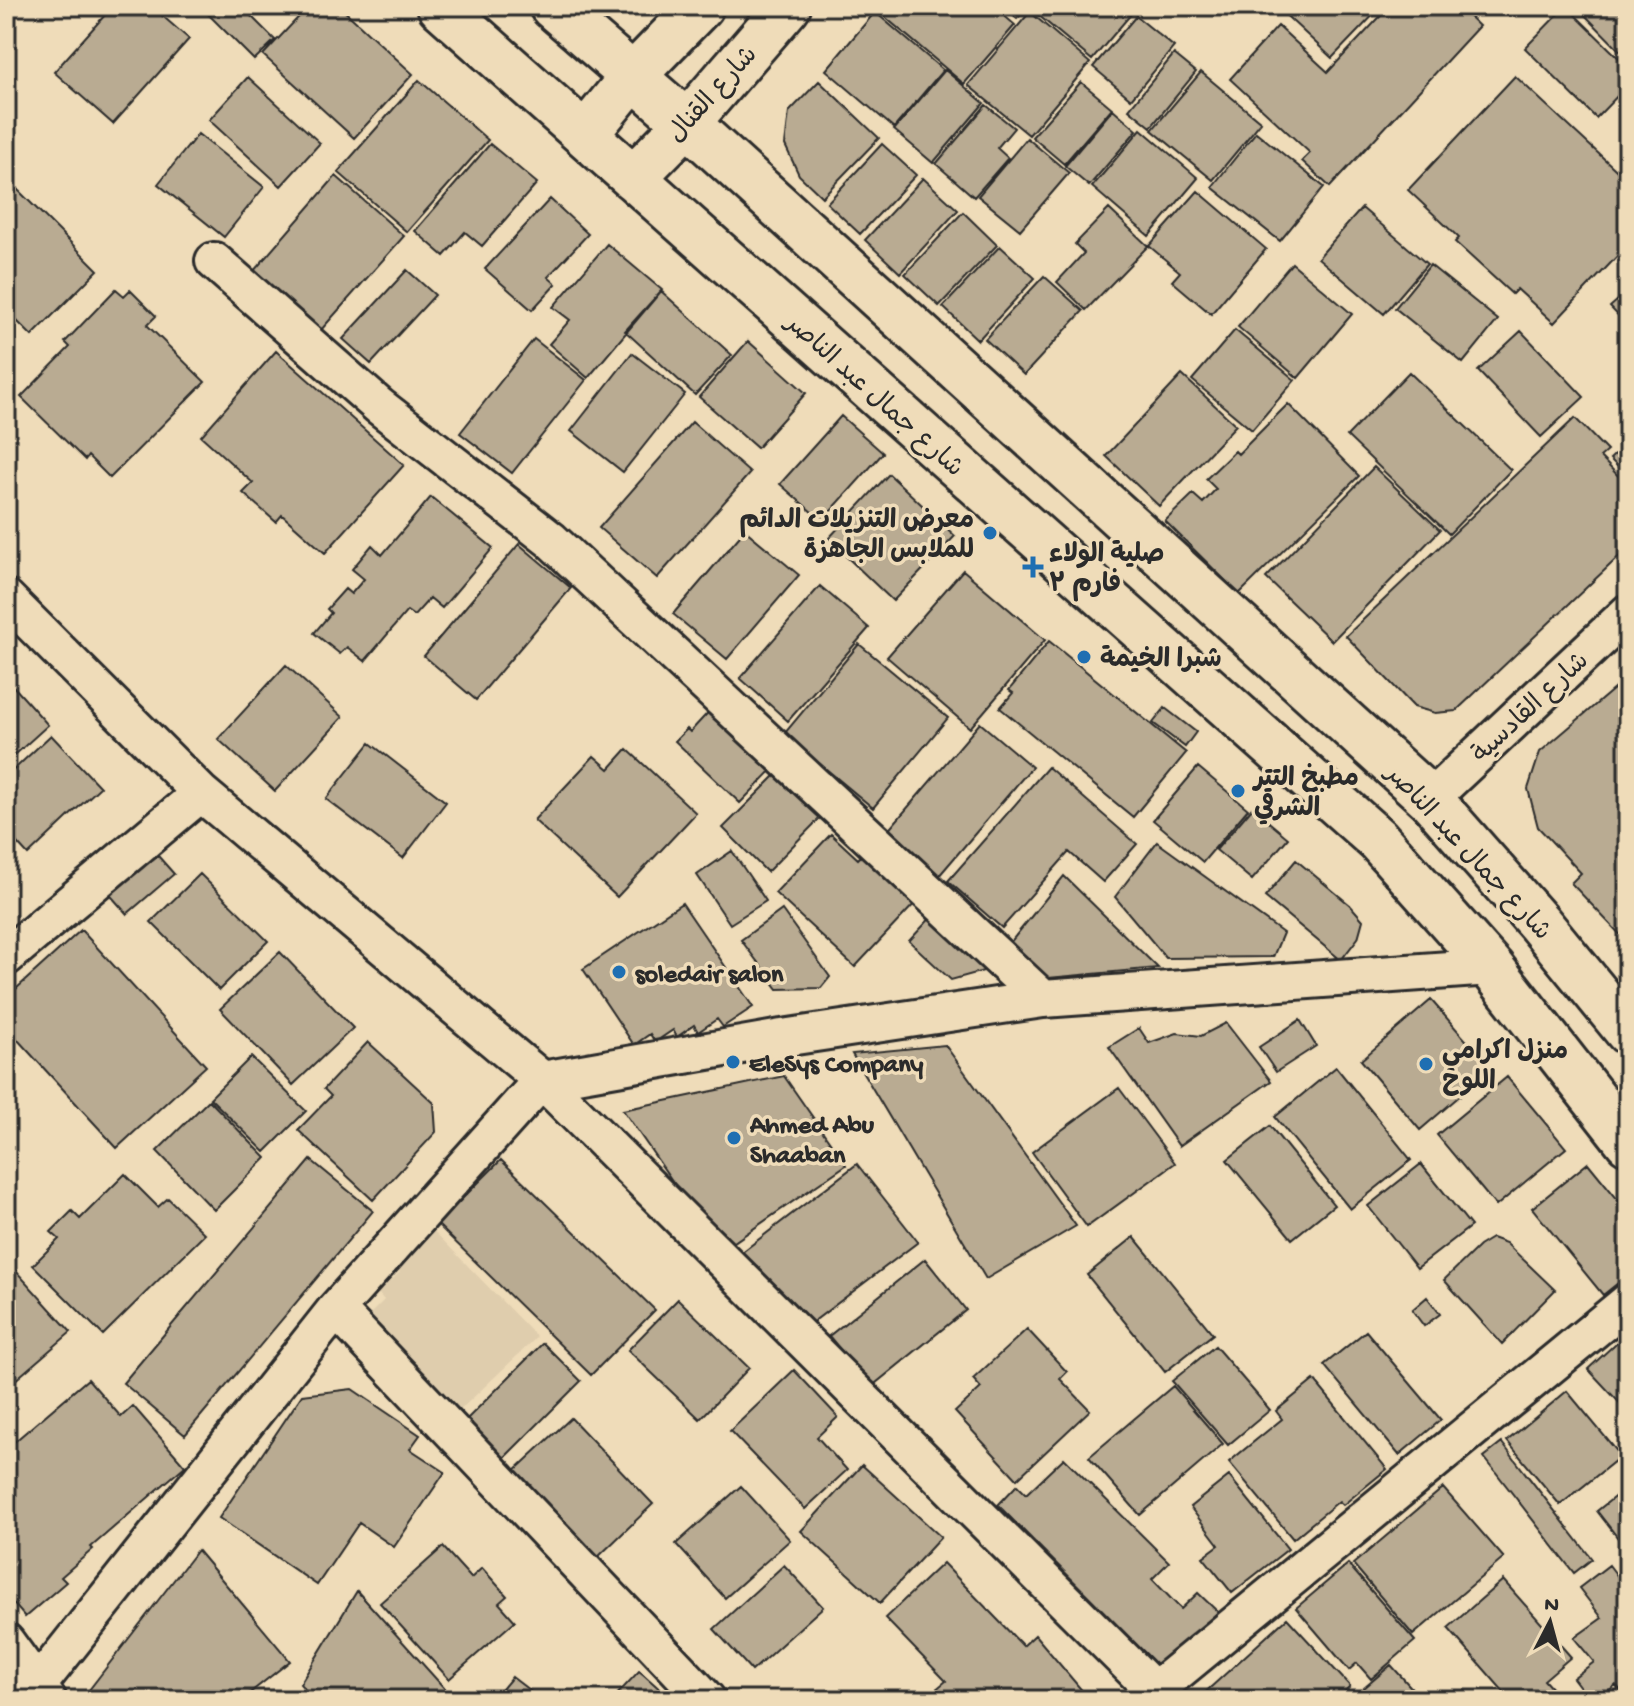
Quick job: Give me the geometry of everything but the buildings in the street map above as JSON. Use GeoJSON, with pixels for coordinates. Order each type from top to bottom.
{"type":"FeatureCollection","features":[{"type":"Feature","properties":{"kind":"main road","name":"شارع جمال عبد الناصر"},"geometry":{"type":"LineString","coordinates":[[440,6],[1378,840],[1491,967],[1628,1142]]}},
{"type":"Feature","properties":{"kind":"main road","name":"شارع جمال عبد الناصر"},"geometry":{"type":"LineString","coordinates":[[552,6],[687,123],[1430,799],[1540,924],[1628,1032]]}},
{"type":"Feature","properties":{"kind":"main road"},"geometry":{"type":"LineString","coordinates":[[585,135],[633,76],[701,6]]}},
{"type":"Feature","properties":{"kind":"main road","name":"شارع القنال"},"geometry":{"type":"LineString","coordinates":[[633,178],[687,123],[788,6]]}},
{"type":"Feature","properties":{"kind":"street"},"geometry":{"type":"LineString","coordinates":[[214,261],[379,406],[551,540],[1043,999]]}},
{"type":"Feature","properties":{"kind":"street"},"geometry":{"type":"LineString","coordinates":[[6,598],[201,793],[542,1080],[1154,1697],[1628,1302]]}},
{"type":"Feature","properties":{"kind":"street","name":"شارع القادسية"},"geometry":{"type":"LineString","coordinates":[[1430,799],[1628,613]]}},
{"type":"Feature","properties":{"kind":"street"},"geometry":{"type":"LineString","coordinates":[[6,957],[201,793]]}},
{"type":"Feature","properties":{"kind":"street"},"geometry":{"type":"LineString","coordinates":[[6,1642],[35,1695],[336,1309],[542,1080],[782,1038],[1043,999],[1491,967]]}},
{"type":"Feature","properties":{"kind":"street"},"geometry":{"type":"LineString","coordinates":[[336,1309],[707,1700]]}},
{"type":"Feature","properties":{"kind":"shaded area"},"geometry":{"type":"Polygon","coordinates":[[[433,1230],[537,1337],[460,1410],[369,1315],[384,1300],[378,1293],[400,1272],[395,1266],[433,1230]]]}},
{"type":"Feature","properties":{"kind":"place","name":"معرض التنزيلات الدائم للملابس الجاهزة"},"geometry":{"type":"Point","coordinates":[990,533]}},
{"type":"Feature","properties":{"kind":"place","name":"صلية الولاء فارم ٣"},"geometry":{"type":"Point","coordinates":[1033,567]}},
{"type":"Feature","properties":{"kind":"place","name":"شبرا الخيمة"},"geometry":{"type":"Point","coordinates":[1084,657]}},
{"type":"Feature","properties":{"kind":"place","name":"مطبخ التتر الشرقي"},"geometry":{"type":"Point","coordinates":[1238,791]}},
{"type":"Feature","properties":{"kind":"place","name":"soledair salon"},"geometry":{"type":"Point","coordinates":[619,972]}},
{"type":"Feature","properties":{"kind":"place","name":"EleSys Company"},"geometry":{"type":"Point","coordinates":[733,1062]}},
{"type":"Feature","properties":{"kind":"place","name":"منزل اكرامي اللوح"},"geometry":{"type":"Point","coordinates":[1426,1064]}},
{"type":"Feature","properties":{"kind":"place","name":"Ahmed Abu Shaaban"},"geometry":{"type":"Point","coordinates":[734,1138]}}]}
